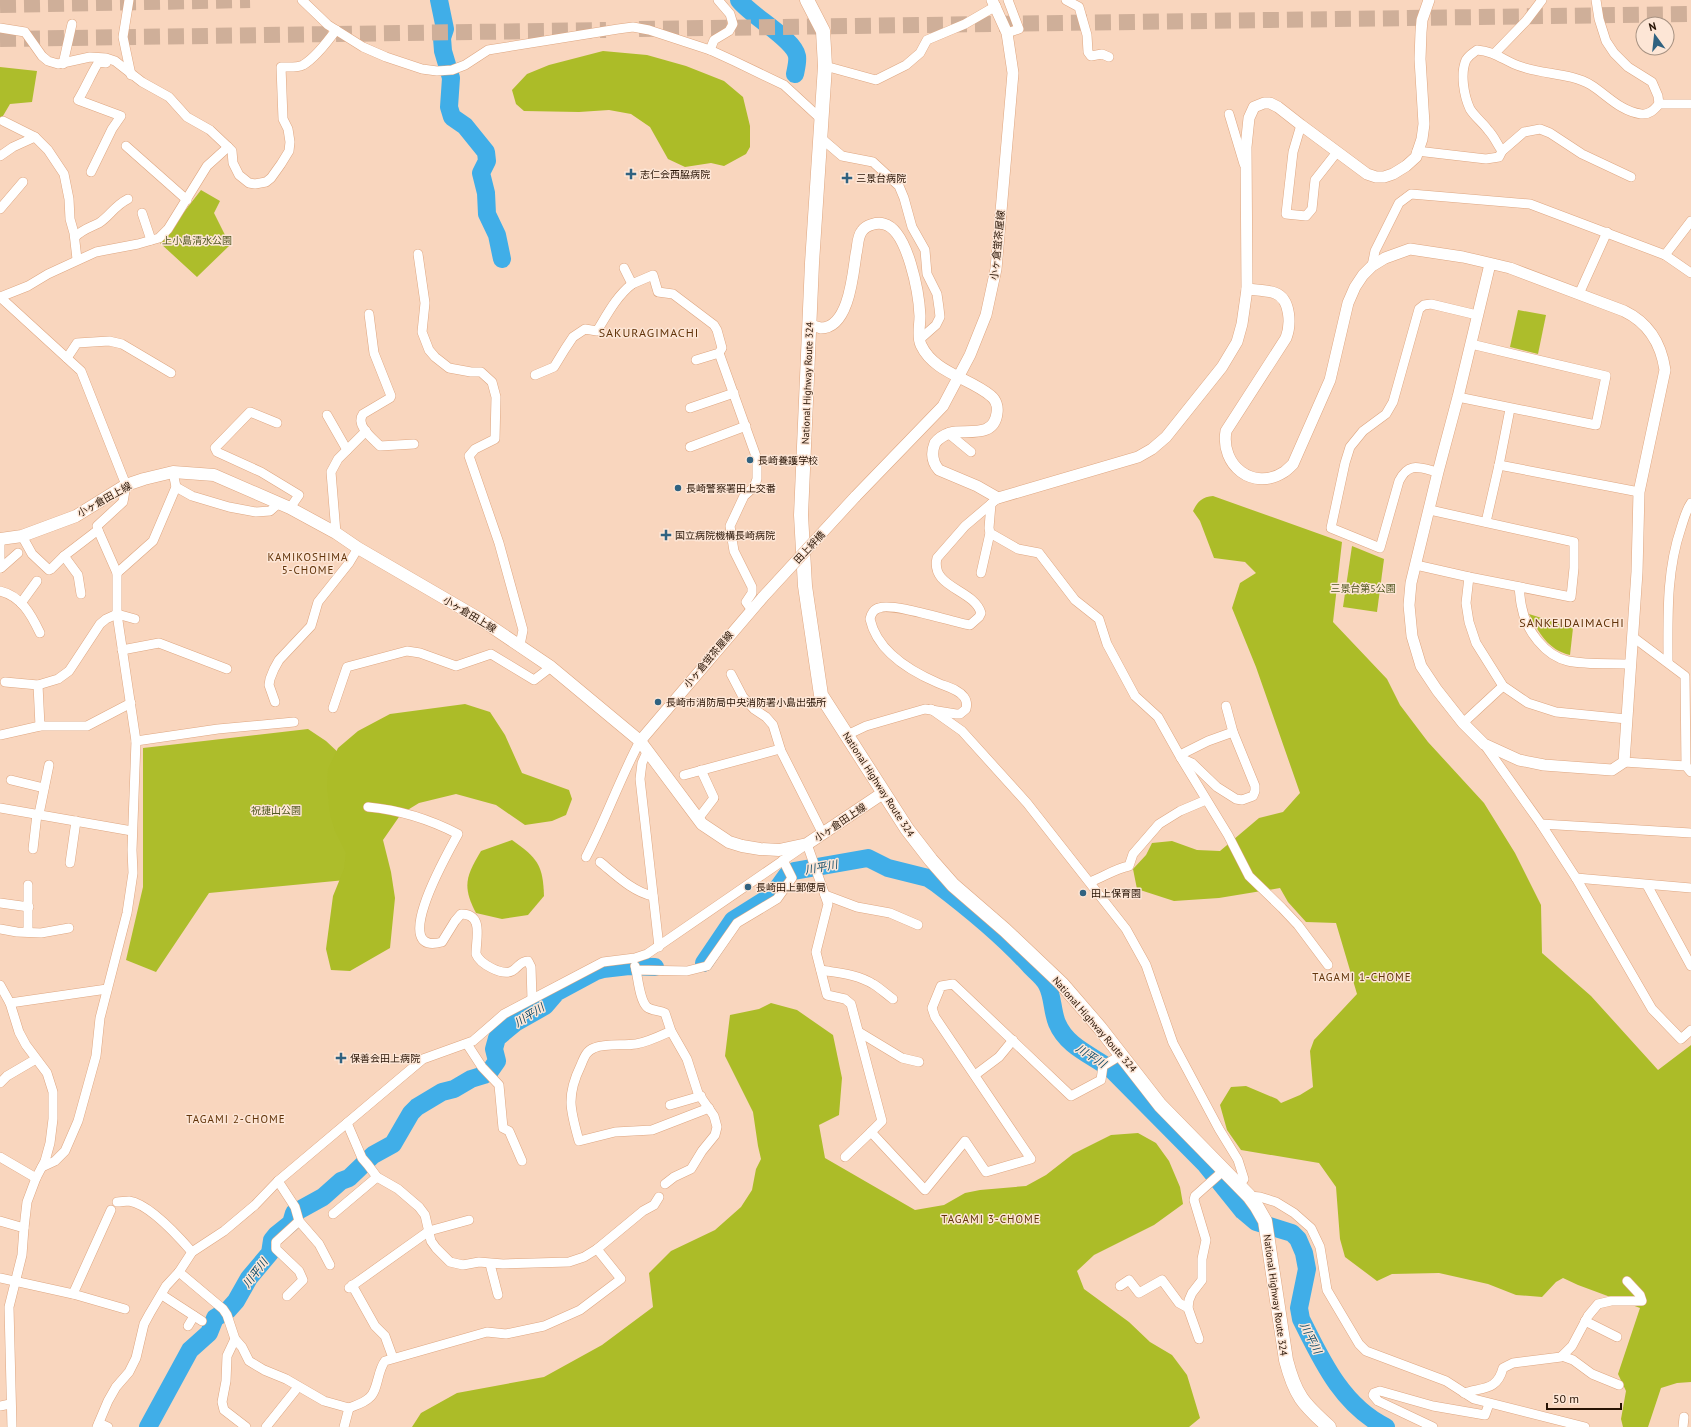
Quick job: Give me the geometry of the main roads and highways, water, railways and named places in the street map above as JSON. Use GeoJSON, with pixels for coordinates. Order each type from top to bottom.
{"type":"FeatureCollection","features":[{"type":"Feature","properties":{"kind":"highway","name":"National Highway Route 324"},"geometry":{"type":"LineString","coordinates":[[807,0],[823,31],[825,66],[812,263],[801,515],[802,550],[812,636],[821,695],[907,829],[942,873],[1062,984],[1160,1105],[1244,1191],[1257,1207],[1265,1221],[1286,1360],[1290,1376],[1301,1401],[1329,1427]]}},
{"type":"Feature","properties":{"kind":"main road","name":"小ヶ倉田上線"},"geometry":{"type":"LineString","coordinates":[[0,539],[22,536],[76,516],[126,485],[173,472],[214,475],[290,508],[336,533],[358,548],[480,619],[551,667],[640,741],[702,824],[720,837],[742,846],[760,849],[779,850],[807,844],[884,793]]}},
{"type":"Feature","properties":{"kind":"waterway"},"geometry":{"type":"LineString","coordinates":[[439,0],[445,29],[442,38],[443,51],[451,78],[449,107],[452,117],[465,126],[486,152],[487,161],[481,173],[486,193],[487,214],[497,235],[502,259]]}},
{"type":"Feature","properties":{"kind":"waterway"},"geometry":{"type":"LineString","coordinates":[[739,0],[788,42],[794,49],[797,56],[795,74]]}},
{"type":"Feature","properties":{"kind":"waterway","name":"川平川"},"geometry":{"type":"LineString","coordinates":[[704,963],[733,920],[768,898],[777,889],[787,875],[794,871],[868,858],[888,868],[928,878],[937,884],[998,934],[1046,982],[1057,1023],[1067,1038],[1081,1050],[1112,1070],[1206,1165],[1243,1211],[1256,1222],[1292,1233],[1298,1239],[1304,1253],[1307,1269],[1299,1308],[1301,1319],[1325,1365],[1345,1394],[1357,1407],[1386,1427]]}},
{"type":"Feature","properties":{"kind":"waterway","name":"川平川"},"geometry":{"type":"LineString","coordinates":[[148,1427],[190,1350],[209,1333],[215,1318],[228,1310],[236,1301],[249,1278],[270,1253],[272,1240],[291,1223],[294,1213],[323,1197],[341,1181],[349,1178],[373,1155],[393,1144],[411,1113],[417,1107],[442,1092],[454,1089],[471,1079],[484,1075],[490,1071],[497,1061],[494,1049],[497,1038],[515,1023],[545,1006],[557,992],[596,971],[603,969],[629,966],[655,967]]}},
{"type":"Feature","properties":{"kind":"tunnel"},"geometry":{"type":"LineString","coordinates":[[0,5],[250,0]]}},
{"type":"Feature","properties":{"kind":"tunnel"},"geometry":{"type":"LineString","coordinates":[[639,29],[1691,14]]}},
{"type":"Feature","properties":{"kind":"tunnel"},"geometry":{"type":"LineString","coordinates":[[0,39],[606,30]]}},
{"type":"Feature","properties":{"kind":"place","name":"志仁会西脇病院"},"geometry":{"type":"Point","coordinates":[631,174]}},
{"type":"Feature","properties":{"kind":"place","name":"三景台病院"},"geometry":{"type":"Point","coordinates":[847,178]}},
{"type":"Feature","properties":{"kind":"place","name":"長崎養護学校"},"geometry":{"type":"Point","coordinates":[750,460]}},
{"type":"Feature","properties":{"kind":"place","name":"長崎警察署田上交番"},"geometry":{"type":"Point","coordinates":[678,488]}},
{"type":"Feature","properties":{"kind":"place","name":"国立病院機構長崎病院"},"geometry":{"type":"Point","coordinates":[666,535]}},
{"type":"Feature","properties":{"kind":"place","name":"長崎市消防局中央消防署小島出張所"},"geometry":{"type":"Point","coordinates":[658,702]}},
{"type":"Feature","properties":{"kind":"place","name":"長崎田上郵便局"},"geometry":{"type":"Point","coordinates":[748,887]}},
{"type":"Feature","properties":{"kind":"place","name":"田上保育園"},"geometry":{"type":"Point","coordinates":[1083,893]}},
{"type":"Feature","properties":{"kind":"place","name":"保善会田上病院"},"geometry":{"type":"Point","coordinates":[341,1058]}},
{"type":"Feature","properties":{"kind":"district","name":"SAKURAGIMACHI"},"geometry":{"type":"Point","coordinates":[649,333]}},
{"type":"Feature","properties":{"kind":"district","name":"KAMIKOSHIMA 5-CHOME"},"geometry":{"type":"Point","coordinates":[308,563]}},
{"type":"Feature","properties":{"kind":"district","name":"SANKEIDAIMACHI"},"geometry":{"type":"Point","coordinates":[1572,623]}},
{"type":"Feature","properties":{"kind":"district","name":"TAGAMI 1-CHOME"},"geometry":{"type":"Point","coordinates":[1362,977]}},
{"type":"Feature","properties":{"kind":"district","name":"TAGAMI 2-CHOME"},"geometry":{"type":"Point","coordinates":[236,1119]}},
{"type":"Feature","properties":{"kind":"district","name":"TAGAMI 3-CHOME"},"geometry":{"type":"Point","coordinates":[991,1219]}},
{"type":"Feature","properties":{"kind":"park label","name":"上小島清水公園"},"geometry":{"type":"Point","coordinates":[197,240]}},
{"type":"Feature","properties":{"kind":"park label","name":"三景台第5公園"},"geometry":{"type":"Point","coordinates":[1363,588]}},
{"type":"Feature","properties":{"kind":"park label","name":"祝捷山公園"},"geometry":{"type":"Point","coordinates":[276,810]}}]}
